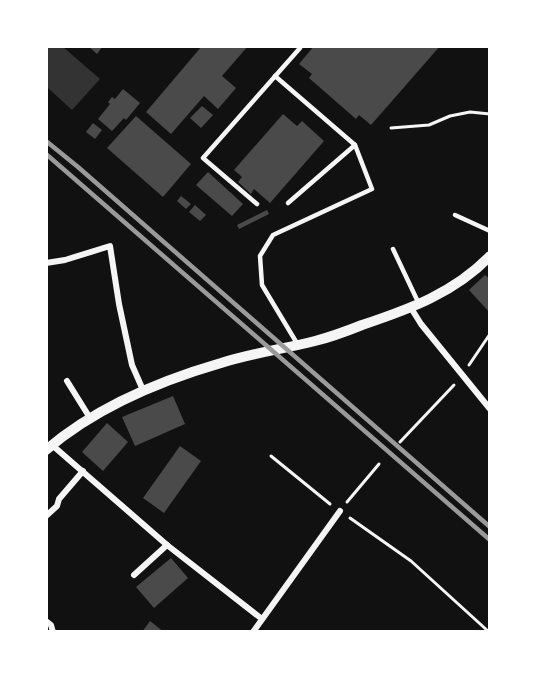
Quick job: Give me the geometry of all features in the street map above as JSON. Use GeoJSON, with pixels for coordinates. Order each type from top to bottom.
{"type":"FeatureCollection","features":[{"type":"Feature","properties":{"kind":"street"},"geometry":{"type":"LineString","coordinates":[[46,263],[65,260],[110,246],[132,365],[143,390]]}},
{"type":"Feature","properties":{"kind":"street"},"geometry":{"type":"LineString","coordinates":[[262,619],[167,544],[83,471],[49,447],[90,418],[143,390],[222,362],[317,341],[415,306],[448,289],[489,258]]}},
{"type":"Feature","properties":{"kind":"street"},"geometry":{"type":"LineString","coordinates":[[415,306],[422,324],[489,409]]}},
{"type":"Feature","properties":{"kind":"street"},"geometry":{"type":"LineString","coordinates":[[67,381],[90,418]]}},
{"type":"Feature","properties":{"kind":"street"},"geometry":{"type":"LineString","coordinates":[[46,516],[57,506],[59,499],[83,471]]}},
{"type":"Feature","properties":{"kind":"street"},"geometry":{"type":"LineString","coordinates":[[253,632],[340,511]]}},
{"type":"Feature","properties":{"kind":"street"},"geometry":{"type":"LineString","coordinates":[[134,575],[167,544]]}},
{"type":"Feature","properties":{"kind":"street"},"geometry":{"type":"LineString","coordinates":[[46,621],[51,625],[53,632]]}},
{"type":"Feature","properties":{"kind":"lane"},"geometry":{"type":"LineString","coordinates":[[257,204],[203,158],[300,48]]}},
{"type":"Feature","properties":{"kind":"lane"},"geometry":{"type":"LineString","coordinates":[[275,76],[355,145],[372,189],[273,235],[260,256],[262,285],[298,345]]}},
{"type":"Feature","properties":{"kind":"lane"},"geometry":{"type":"LineString","coordinates":[[288,203],[355,145]]}},
{"type":"Feature","properties":{"kind":"lane"},"geometry":{"type":"LineString","coordinates":[[455,215],[489,231]]}},
{"type":"Feature","properties":{"kind":"lane"},"geometry":{"type":"LineString","coordinates":[[393,249],[415,306]]}},
{"type":"Feature","properties":{"kind":"path"},"geometry":{"type":"LineString","coordinates":[[391,128],[429,126],[450,116],[470,112],[489,114]]}},
{"type":"Feature","properties":{"kind":"path"},"geometry":{"type":"LineString","coordinates":[[400,442],[463,375],[489,334]]}},
{"type":"Feature","properties":{"kind":"path"},"geometry":{"type":"LineString","coordinates":[[271,456],[325,501],[411,561],[489,632]]}},
{"type":"Feature","properties":{"kind":"path"},"geometry":{"type":"LineString","coordinates":[[340,511],[379,464]]}},
{"type":"Feature","properties":{"kind":"shaded area"},"geometry":{"type":"Polygon","coordinates":[[[46,47],[63,47],[100,79],[72,110],[47,87],[46,47]]]}},
{"type":"Feature","properties":{"kind":"building"},"geometry":{"type":"Polygon","coordinates":[[[88,46],[103,46],[97,54],[88,46]]]}},
{"type":"Feature","properties":{"kind":"building"},"geometry":{"type":"Polygon","coordinates":[[[202,46],[248,46],[222,76],[236,88],[218,109],[204,96],[171,134],[146,112],[202,46]]]}},
{"type":"Feature","properties":{"kind":"building"},"geometry":{"type":"Polygon","coordinates":[[[314,46],[440,46],[371,125],[359,115],[356,119],[309,78],[312,74],[299,64],[314,46]]]}},
{"type":"Feature","properties":{"kind":"building"},"geometry":{"type":"Polygon","coordinates":[[[123,89],[140,103],[126,120],[124,118],[112,131],[98,119],[110,104],[108,102],[112,97],[115,99],[123,89]]]}},
{"type":"Feature","properties":{"kind":"building"},"geometry":{"type":"Polygon","coordinates":[[[202,106],[213,115],[201,128],[190,118],[202,106]]]}},
{"type":"Feature","properties":{"kind":"building"},"geometry":{"type":"Polygon","coordinates":[[[283,114],[297,126],[302,121],[324,141],[270,203],[254,189],[251,194],[238,182],[242,177],[234,170],[283,114]]]}},
{"type":"Feature","properties":{"kind":"building"},"geometry":{"type":"Polygon","coordinates":[[[136,116],[191,164],[163,197],[107,148],[136,116]]]}},
{"type":"Feature","properties":{"kind":"building"},"geometry":{"type":"Polygon","coordinates":[[[93,123],[102,130],[95,139],[86,132],[93,123]]]}},
{"type":"Feature","properties":{"kind":"building"},"geometry":{"type":"Polygon","coordinates":[[[208,172],[243,204],[232,216],[196,185],[208,172]]]}},
{"type":"Feature","properties":{"kind":"building"},"geometry":{"type":"Polygon","coordinates":[[[181,196],[191,204],[186,209],[177,201],[181,196]]]}},
{"type":"Feature","properties":{"kind":"building"},"geometry":{"type":"Polygon","coordinates":[[[195,205],[206,215],[200,221],[189,212],[195,205]]]}},
{"type":"Feature","properties":{"kind":"building"},"geometry":{"type":"Polygon","coordinates":[[[267,210],[269,214],[239,229],[237,225],[267,210]]]}},
{"type":"Feature","properties":{"kind":"building"},"geometry":{"type":"Polygon","coordinates":[[[485,275],[490,279],[490,313],[469,290],[485,275]]]}},
{"type":"Feature","properties":{"kind":"building"},"geometry":{"type":"Polygon","coordinates":[[[173,396],[185,424],[135,446],[122,417],[173,396]]]}},
{"type":"Feature","properties":{"kind":"building"},"geometry":{"type":"Polygon","coordinates":[[[107,423],[128,442],[103,471],[82,452],[107,423]]]}},
{"type":"Feature","properties":{"kind":"building"},"geometry":{"type":"Polygon","coordinates":[[[180,446],[201,461],[164,513],[143,498],[180,446]]]}},
{"type":"Feature","properties":{"kind":"building"},"geometry":{"type":"Polygon","coordinates":[[[171,558],[188,578],[154,608],[136,587],[171,558]]]}},
{"type":"Feature","properties":{"kind":"building"},"geometry":{"type":"Polygon","coordinates":[[[150,621],[164,632],[142,632],[150,621]]]}},
{"type":"Feature","properties":{"kind":"railway"},"geometry":{"type":"LineString","coordinates":[[46,141],[490,527]]}},
{"type":"Feature","properties":{"kind":"railway"},"geometry":{"type":"LineString","coordinates":[[46,154],[490,540]]}}]}
